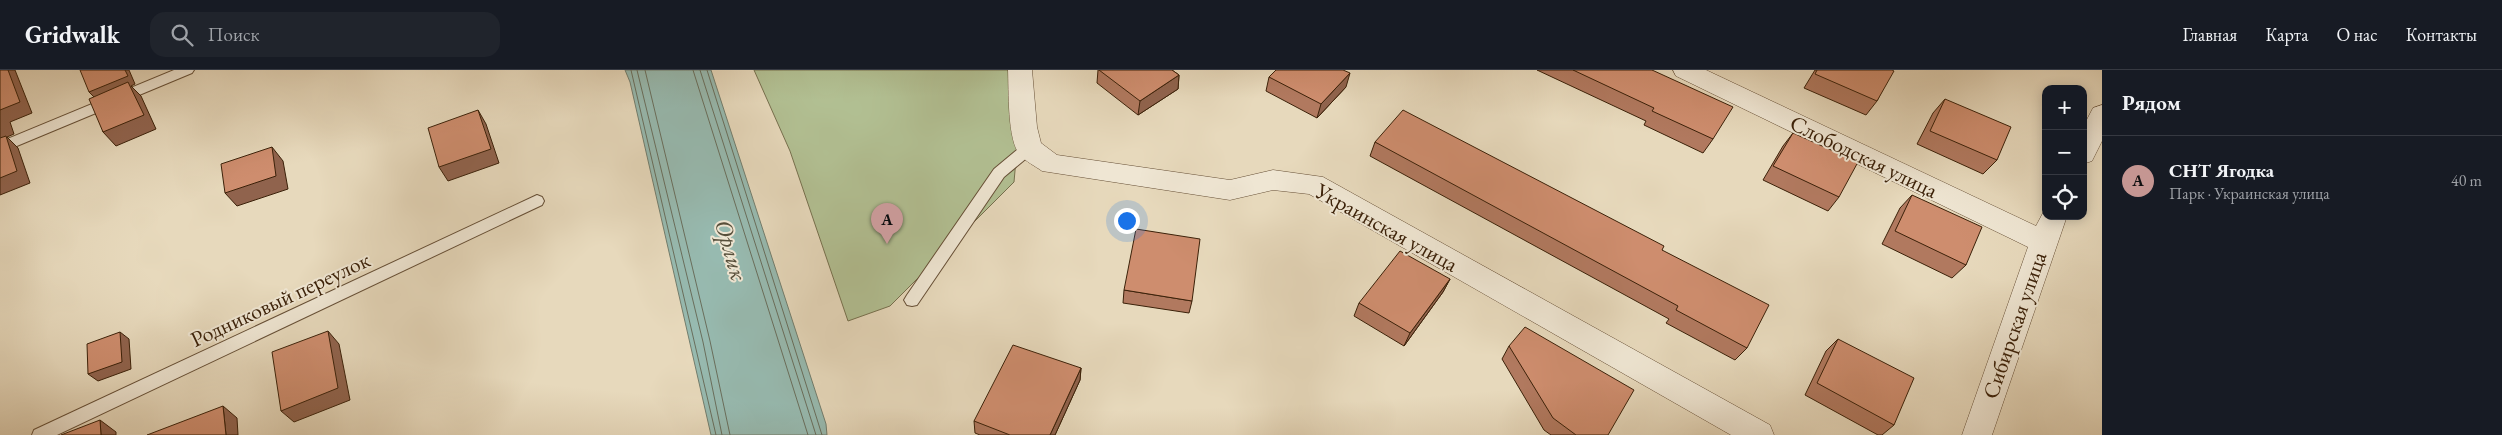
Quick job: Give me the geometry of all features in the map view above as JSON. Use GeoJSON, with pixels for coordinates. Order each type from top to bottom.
{"type":"FeatureCollection","features":[{"type":"Feature","properties":{"kind":"street"},"geometry":{"type":"LineString","coordinates":[[1020,70],[1024,126],[1029,148]]}},
{"type":"Feature","properties":{"kind":"street","name":"Слободская улица"},"geometry":{"type":"LineString","coordinates":[[1685,70],[2042,242]]}},
{"type":"Feature","properties":{"kind":"street"},"geometry":{"type":"LineString","coordinates":[[2087,146],[2102,114]]}},
{"type":"Feature","properties":{"kind":"street","name":"Украинская улица"},"geometry":{"type":"LineString","coordinates":[[1029,148],[1051,164],[1230,190],[1274,180],[1314,184],[1759,435]]}},
{"type":"Feature","properties":{"kind":"street","name":"Сибирская улица"},"geometry":{"type":"LineString","coordinates":[[1977,435],[2042,242],[2052,220]]}},
{"type":"Feature","properties":{"kind":"lane"},"geometry":{"type":"LineString","coordinates":[[0,148],[187,70]]}},
{"type":"Feature","properties":{"kind":"lane"},"geometry":{"type":"LineString","coordinates":[[912,300],[999,173],[1029,148]]}},
{"type":"Feature","properties":{"kind":"lane","name":"Родниковый переулок"},"geometry":{"type":"LineString","coordinates":[[40,435],[537,201]]}},
{"type":"Feature","properties":{"kind":"green space"},"geometry":{"type":"Polygon","coordinates":[[[754,70],[1024,70],[1014,182],[890,306],[848,321],[790,151],[754,70]]]}},
{"type":"Feature","properties":{"kind":"water","name":"Орлик"},"geometry":{"type":"Polygon","coordinates":[[[625,70],[711,70],[826,424],[827,435],[711,435],[630,82],[625,70]]]}},
{"type":"Feature","properties":{"kind":"building"},"geometry":{"type":"Polygon","coordinates":[[[0,70],[8,70],[20,102],[0,110],[0,70]]]}},
{"type":"Feature","properties":{"kind":"building"},"geometry":{"type":"Polygon","coordinates":[[[80,70],[125,70],[128,76],[89,92],[80,70]]]}},
{"type":"Feature","properties":{"kind":"building"},"geometry":{"type":"Polygon","coordinates":[[[1099,70],[1172,70],[1179,75],[1140,101],[1099,70]]]}},
{"type":"Feature","properties":{"kind":"building"},"geometry":{"type":"Polygon","coordinates":[[[1276,70],[1343,70],[1350,73],[1321,104],[1269,77],[1276,70]]]}},
{"type":"Feature","properties":{"kind":"building"},"geometry":{"type":"Polygon","coordinates":[[[1573,70],[1652,70],[1733,107],[1713,139],[1652,111],[1654,108],[1573,70]]]}},
{"type":"Feature","properties":{"kind":"building"},"geometry":{"type":"Polygon","coordinates":[[[1817,70],[1894,71],[1877,101],[1815,74],[1817,70]]]}},
{"type":"Feature","properties":{"kind":"building"},"geometry":{"type":"Polygon","coordinates":[[[128,82],[144,115],[103,132],[89,99],[128,82]]]}},
{"type":"Feature","properties":{"kind":"building"},"geometry":{"type":"Polygon","coordinates":[[[1945,99],[2011,127],[1997,160],[1930,131],[1945,99]]]}},
{"type":"Feature","properties":{"kind":"building"},"geometry":{"type":"Polygon","coordinates":[[[478,110],[491,149],[439,167],[428,128],[478,110]]]}},
{"type":"Feature","properties":{"kind":"building"},"geometry":{"type":"Polygon","coordinates":[[[1403,110],[1664,246],[1662,250],[1769,305],[1747,348],[1676,310],[1678,306],[1375,142],[1403,110]]]}},
{"type":"Feature","properties":{"kind":"building"},"geometry":{"type":"Polygon","coordinates":[[[1793,133],[1858,162],[1839,197],[1773,166],[1793,133]]]}},
{"type":"Feature","properties":{"kind":"building"},"geometry":{"type":"Polygon","coordinates":[[[6,136],[17,171],[0,178],[0,138],[6,136]]]}},
{"type":"Feature","properties":{"kind":"building"},"geometry":{"type":"Polygon","coordinates":[[[272,147],[276,176],[225,193],[221,164],[272,147]]]}},
{"type":"Feature","properties":{"kind":"building"},"geometry":{"type":"Polygon","coordinates":[[[1912,195],[1982,227],[1966,265],[1895,231],[1912,195]]]}},
{"type":"Feature","properties":{"kind":"building"},"geometry":{"type":"Polygon","coordinates":[[[1136,229],[1200,239],[1192,301],[1124,290],[1136,229]]]}},
{"type":"Feature","properties":{"kind":"building"},"geometry":{"type":"Polygon","coordinates":[[[1400,251],[1450,279],[1410,333],[1359,303],[1400,251]]]}},
{"type":"Feature","properties":{"kind":"building"},"geometry":{"type":"Polygon","coordinates":[[[1525,327],[1634,390],[1608,435],[1576,435],[1553,418],[1509,346],[1525,327]]]}},
{"type":"Feature","properties":{"kind":"building"},"geometry":{"type":"Polygon","coordinates":[[[328,331],[338,388],[281,411],[272,352],[328,331]]]}},
{"type":"Feature","properties":{"kind":"building"},"geometry":{"type":"Polygon","coordinates":[[[120,332],[122,362],[88,374],[87,344],[120,332]]]}},
{"type":"Feature","properties":{"kind":"building"},"geometry":{"type":"Polygon","coordinates":[[[1838,339],[1914,378],[1894,425],[1817,383],[1838,339]]]}},
{"type":"Feature","properties":{"kind":"building"},"geometry":{"type":"Polygon","coordinates":[[[1013,345],[1081,368],[1050,435],[1010,435],[974,421],[1013,345]]]}},
{"type":"Feature","properties":{"kind":"building"},"geometry":{"type":"Polygon","coordinates":[[[223,406],[226,435],[147,435],[223,406]]]}},
{"type":"Feature","properties":{"kind":"building"},"geometry":{"type":"Polygon","coordinates":[[[100,420],[101,435],[61,435],[100,420]]]}},
{"type":"Feature","properties":{"kind":"place","name":"СНТ Ягодка"},"geometry":{"type":"Point","coordinates":[887,244]}}]}
